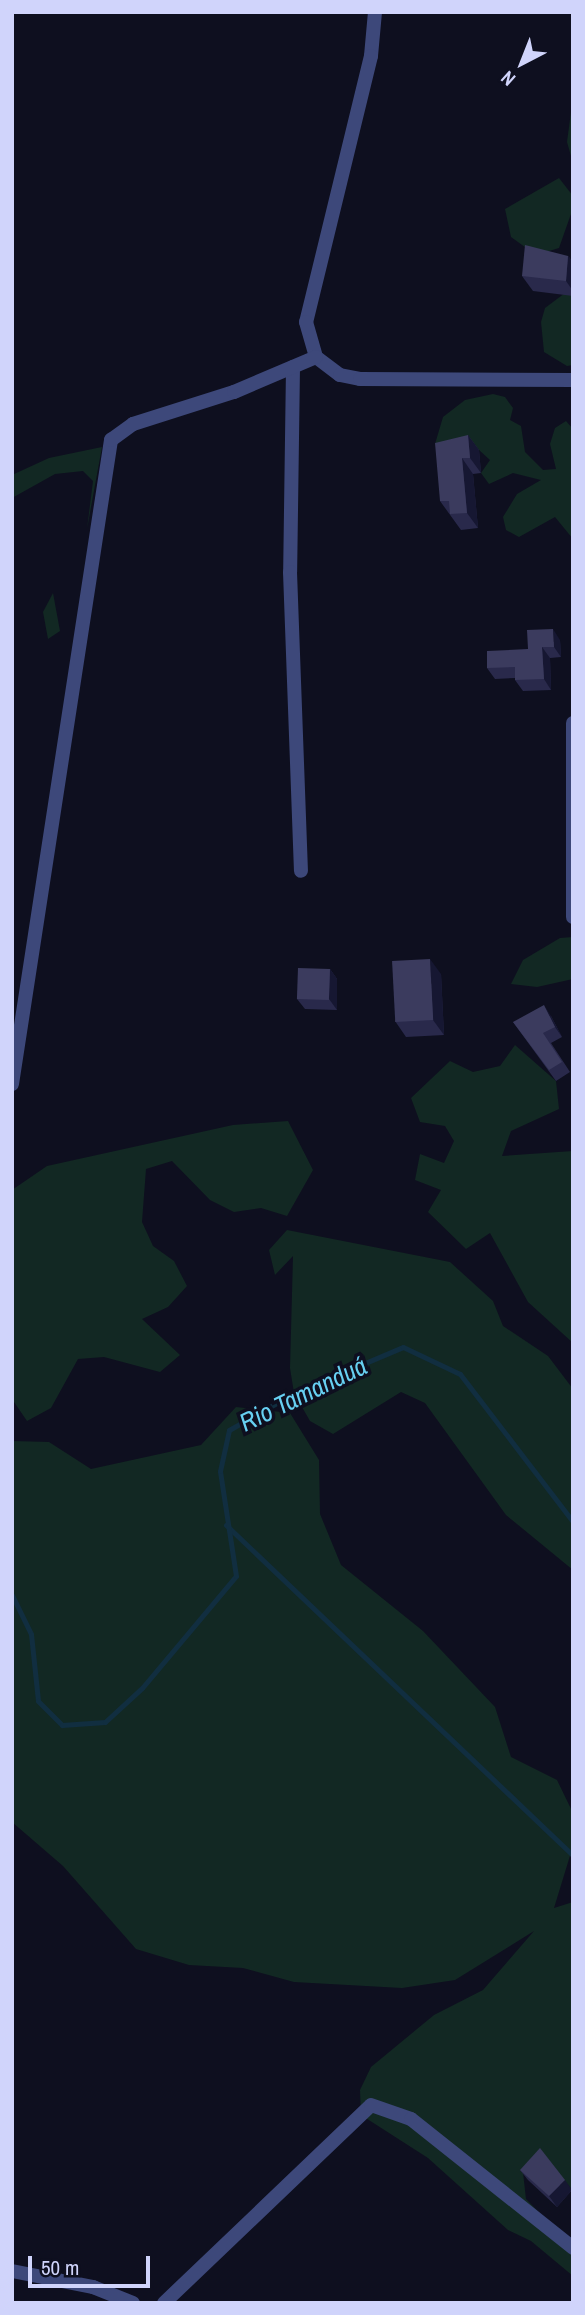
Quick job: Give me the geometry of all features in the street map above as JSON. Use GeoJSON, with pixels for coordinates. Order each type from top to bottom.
{"type":"FeatureCollection","features":[{"type":"Feature","properties":{"kind":"street"},"geometry":{"type":"LineString","coordinates":[[375,12],[372,56],[308,308],[316,357],[340,374],[360,379],[573,380]]}},
{"type":"Feature","properties":{"kind":"street"},"geometry":{"type":"LineString","coordinates":[[12,1084],[111,440],[133,424],[316,357]]}},
{"type":"Feature","properties":{"kind":"street"},"geometry":{"type":"LineString","coordinates":[[293,367],[290,572],[301,871]]}},
{"type":"Feature","properties":{"kind":"street"},"geometry":{"type":"LineString","coordinates":[[573,723],[573,918]]}},
{"type":"Feature","properties":{"kind":"street"},"geometry":{"type":"LineString","coordinates":[[164,2303],[356,2116],[371,2105],[384,2105],[411,2119],[573,2248]]}},
{"type":"Feature","properties":{"kind":"street"},"geometry":{"type":"LineString","coordinates":[[12,2271],[93,2287],[133,2303]]}},
{"type":"Feature","properties":{"kind":"green space"},"geometry":{"type":"Polygon","coordinates":[[[573,97],[573,163],[567,142],[573,97]]]}},
{"type":"Feature","properties":{"kind":"green space"},"geometry":{"type":"Polygon","coordinates":[[[559,178],[573,196],[572,211],[559,248],[536,255],[511,237],[505,209],[559,178]]]}},
{"type":"Feature","properties":{"kind":"green space"},"geometry":{"type":"Polygon","coordinates":[[[573,287],[573,365],[567,366],[544,352],[541,322],[545,308],[573,287]]]}},
{"type":"Feature","properties":{"kind":"green space"},"geometry":{"type":"Polygon","coordinates":[[[493,394],[505,397],[513,408],[510,420],[521,426],[525,452],[543,470],[556,469],[550,444],[555,428],[566,421],[573,429],[573,539],[555,517],[519,537],[506,530],[503,517],[517,494],[541,480],[513,473],[489,484],[481,473],[490,460],[479,450],[435,444],[443,417],[465,400],[493,394]]]}},
{"type":"Feature","properties":{"kind":"green space"},"geometry":{"type":"Polygon","coordinates":[[[102,447],[87,529],[93,481],[83,471],[55,474],[12,498],[12,475],[49,458],[102,447]]]}},
{"type":"Feature","properties":{"kind":"green space"},"geometry":{"type":"Polygon","coordinates":[[[53,593],[60,631],[48,639],[43,612],[53,593]]]}},
{"type":"Feature","properties":{"kind":"green space"},"geometry":{"type":"Polygon","coordinates":[[[573,937],[573,979],[537,987],[511,984],[523,960],[560,938],[573,937]]]}},
{"type":"Feature","properties":{"kind":"green space"},"geometry":{"type":"Polygon","coordinates":[[[515,1045],[556,1081],[559,1109],[511,1131],[502,1156],[573,1151],[573,1343],[528,1302],[490,1233],[466,1249],[428,1212],[441,1190],[415,1180],[420,1154],[444,1163],[454,1141],[445,1126],[420,1122],[411,1098],[450,1061],[473,1072],[500,1066],[515,1045]]]}},
{"type":"Feature","properties":{"kind":"green space"},"geometry":{"type":"Polygon","coordinates":[[[288,1121],[313,1170],[287,1216],[261,1208],[234,1212],[210,1200],[172,1161],[146,1169],[142,1222],[153,1246],[174,1261],[187,1286],[168,1307],[142,1319],[180,1355],[160,1372],[104,1357],[78,1359],[51,1408],[27,1421],[12,1399],[12,1190],[47,1166],[233,1125],[288,1121]]]}},
{"type":"Feature","properties":{"kind":"green space"},"geometry":{"type":"Polygon","coordinates":[[[287,1230],[450,1262],[493,1301],[503,1326],[548,1356],[573,1389],[573,1570],[506,1515],[425,1403],[401,1392],[333,1434],[310,1421],[294,1393],[290,1368],[293,1256],[275,1275],[269,1250],[287,1230]]]}},
{"type":"Feature","properties":{"kind":"green space"},"geometry":{"type":"Polygon","coordinates":[[[236,1407],[290,1413],[319,1460],[320,1514],[341,1565],[423,1631],[495,1707],[511,1757],[557,1780],[573,1813],[573,1846],[554,1908],[573,1902],[573,2206],[572,2190],[547,2159],[523,2172],[526,2199],[573,2247],[573,2276],[531,2241],[508,2230],[428,2158],[361,2115],[360,2090],[371,2067],[434,2015],[483,1990],[534,1931],[455,1980],[402,1988],[294,1982],[243,1968],[189,1965],[136,1949],[63,1866],[12,1822],[12,1441],[49,1442],[91,1469],[201,1445],[236,1407]]]}},
{"type":"Feature","properties":{"kind":"building"},"geometry":{"type":"Polygon","coordinates":[[[525,245],[568,256],[566,281],[522,276],[525,245]]]}},
{"type":"Feature","properties":{"kind":"building"},"geometry":{"type":"Polygon","coordinates":[[[468,435],[470,458],[462,458],[467,513],[450,514],[449,501],[440,501],[435,443],[468,435]]]}},
{"type":"Feature","properties":{"kind":"building"},"geometry":{"type":"Polygon","coordinates":[[[553,629],[554,647],[542,647],[544,679],[515,680],[515,667],[487,668],[487,651],[528,649],[527,630],[553,629]]]}},
{"type":"Feature","properties":{"kind":"building"},"geometry":{"type":"Polygon","coordinates":[[[430,959],[433,1020],[395,1022],[392,961],[430,959]]]}},
{"type":"Feature","properties":{"kind":"building"},"geometry":{"type":"Polygon","coordinates":[[[298,968],[330,969],[329,1000],[297,999],[298,968]]]}},
{"type":"Feature","properties":{"kind":"building"},"geometry":{"type":"Polygon","coordinates":[[[544,1005],[555,1027],[543,1033],[562,1062],[549,1070],[513,1022],[544,1005]]]}},
{"type":"Feature","properties":{"kind":"building"},"geometry":{"type":"Polygon","coordinates":[[[540,2148],[565,2180],[549,2196],[520,2170],[540,2148]]]}},
{"type":"Feature","properties":{"kind":"waterway","name":"Rio Tamanduá"},"geometry":{"type":"LineString","coordinates":[[12,1595],[31,1634],[38,1701],[62,1725],[105,1722],[142,1688],[236,1576],[220,1471],[229,1430],[294,1393],[403,1347],[460,1374],[573,1522]]}},
{"type":"Feature","properties":{"kind":"waterway"},"geometry":{"type":"LineString","coordinates":[[226,1525],[573,1856]]}}]}
